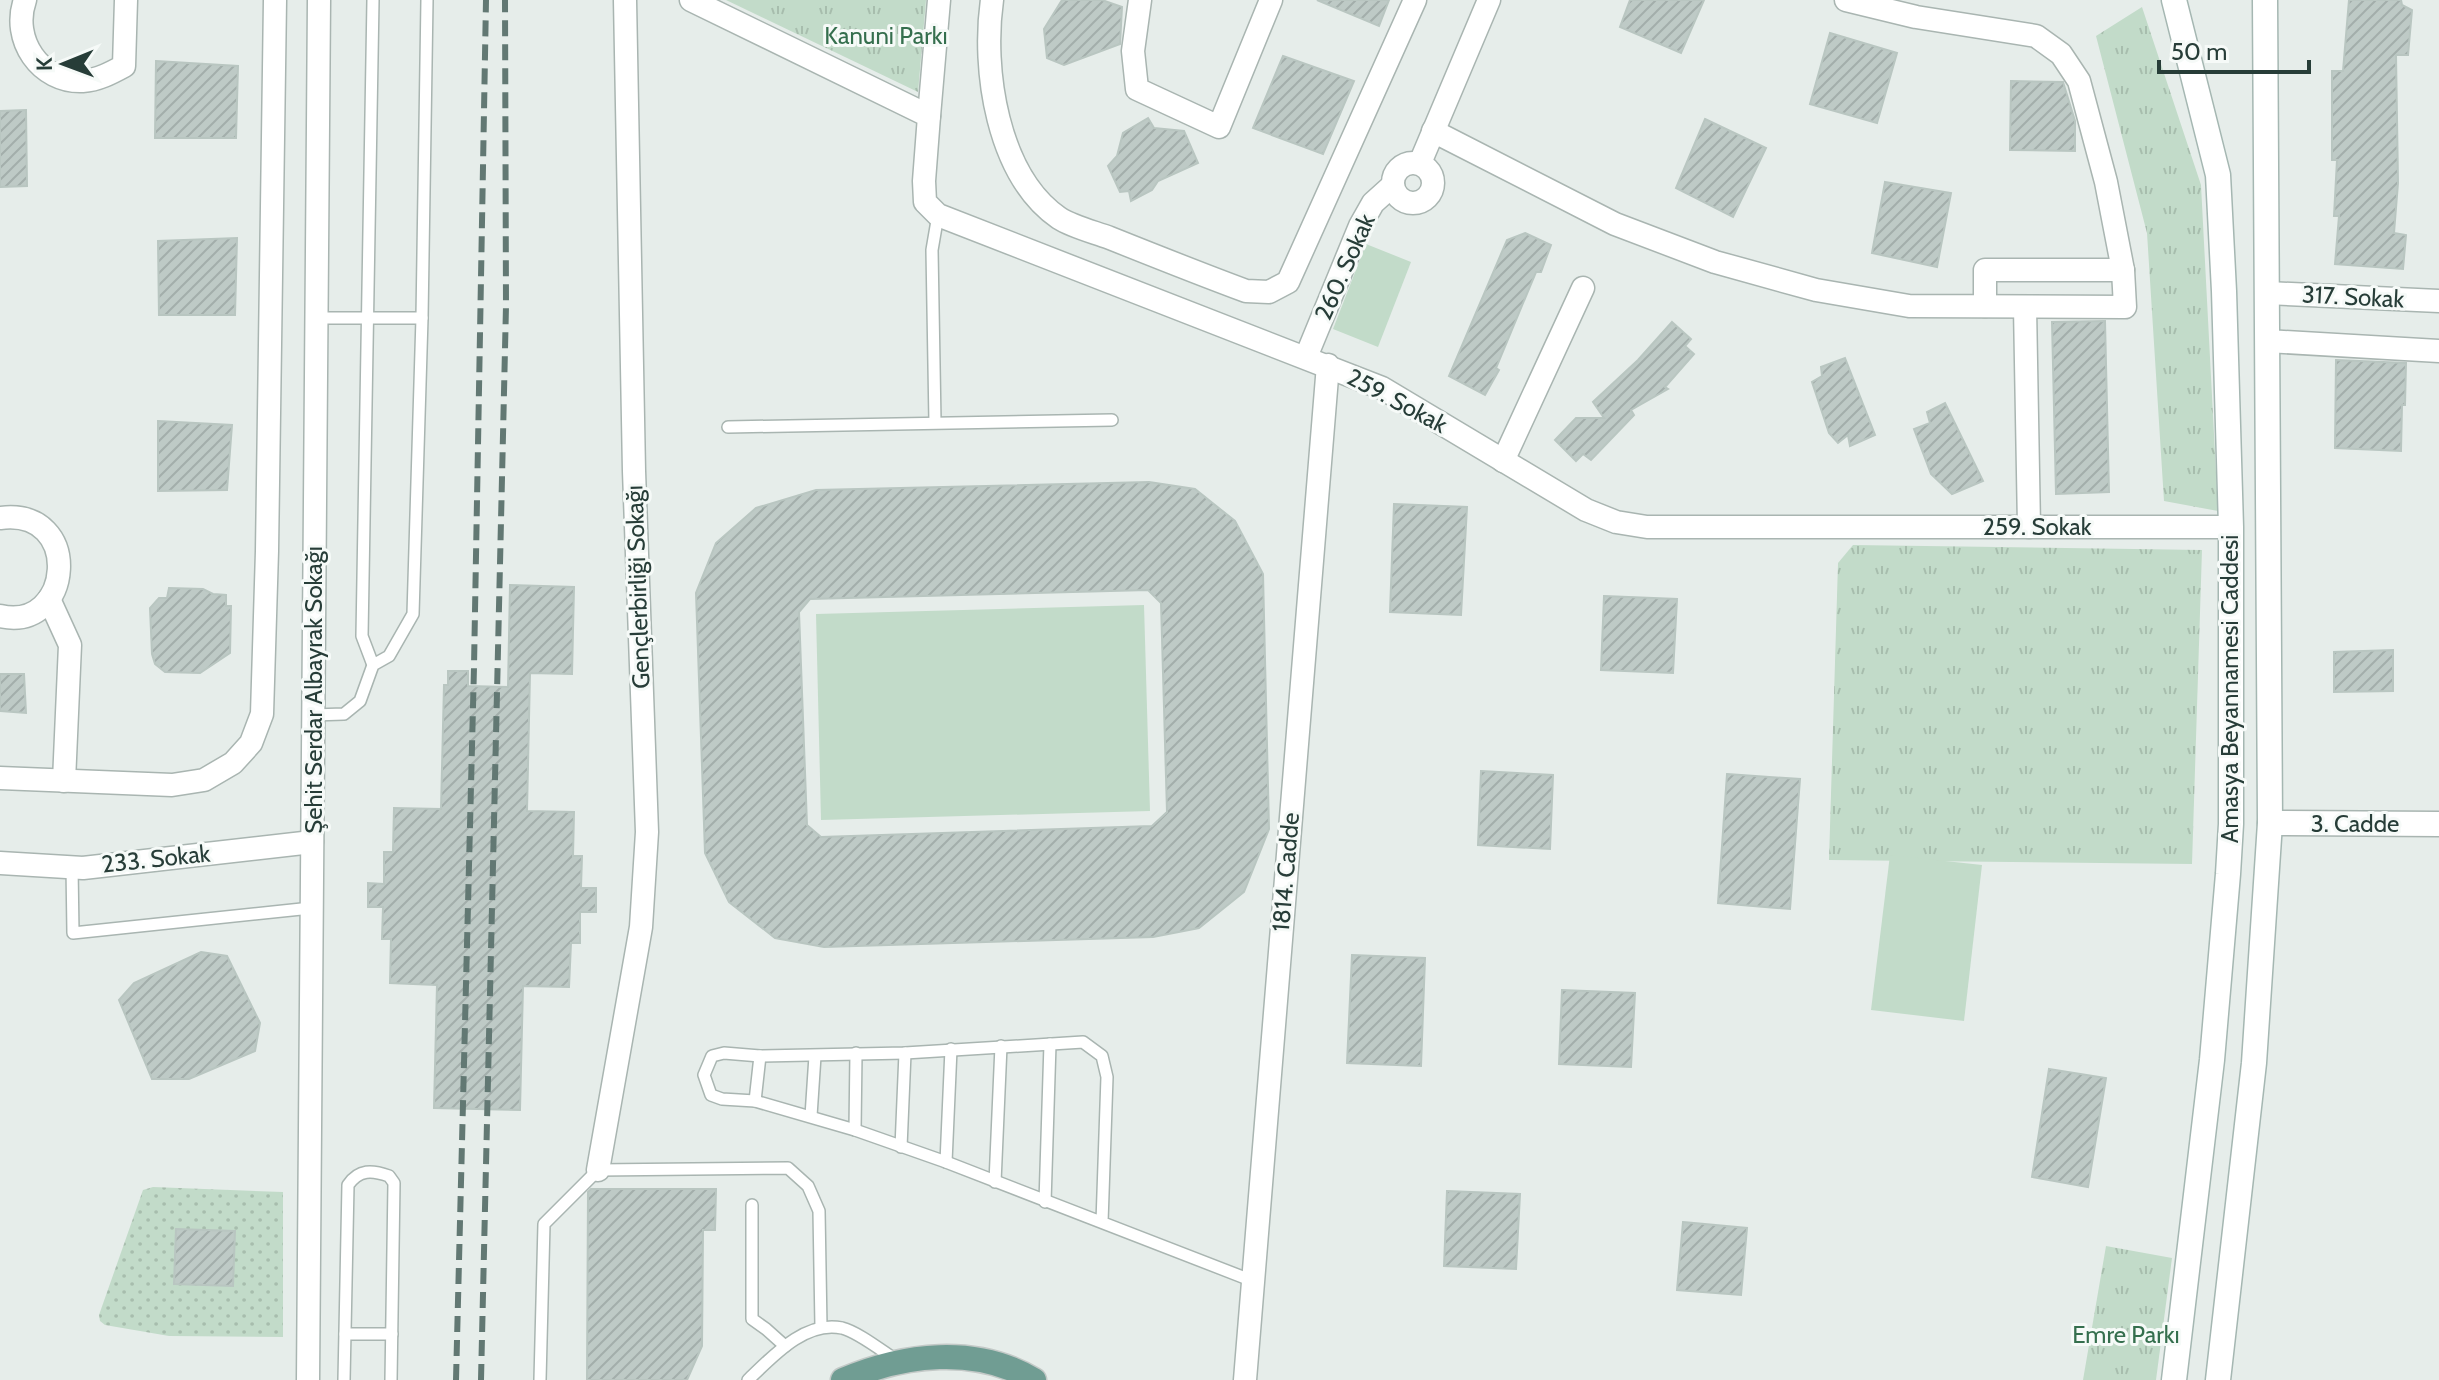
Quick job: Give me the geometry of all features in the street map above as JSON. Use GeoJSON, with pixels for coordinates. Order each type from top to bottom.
{"type":"FeatureCollection","features":[{"type":"Feature","properties":{"kind":"main road","name":"Amasya Beyannamesi Caddesi"},"geometry":{"type":"LineString","coordinates":[[2174,0],[2218,175],[2231,527],[2231,824],[2228,874],[2212,1060],[2174,1380]]}},
{"type":"Feature","properties":{"kind":"main road","name":"Amasya Beyannamesi Caddesi"},"geometry":{"type":"LineString","coordinates":[[2218,1380],[2254,1063],[2270,823],[2265,0]]}},
{"type":"Feature","properties":{"kind":"main road","name":"3. Cadde"},"geometry":{"type":"LineString","coordinates":[[2270,823],[2439,824]]}},
{"type":"Feature","properties":{"kind":"main road"},"geometry":{"type":"LineString","coordinates":[[843,1380],[900,1362],[944,1356],[991,1361],[1034,1380]]}},
{"type":"Feature","properties":{"kind":"street"},"geometry":{"type":"LineString","coordinates":[[25,0],[20,22],[32,57],[45,70],[62,78],[80,81],[95,79],[124,66],[126,0]]}},
{"type":"Feature","properties":{"kind":"street"},"geometry":{"type":"LineString","coordinates":[[0,778],[172,785],[204,780],[233,763],[251,743],[262,714],[275,0]]}},
{"type":"Feature","properties":{"kind":"street","name":"Şehit Serdar Albayrak Sokağı"},"geometry":{"type":"LineString","coordinates":[[308,1380],[319,0]]}},
{"type":"Feature","properties":{"kind":"street","name":"Gençlerbirliği Sokağı"},"geometry":{"type":"LineString","coordinates":[[598,1170],[641,927],[647,832],[634,471],[625,0]]}},
{"type":"Feature","properties":{"kind":"street"},"geometry":{"type":"LineString","coordinates":[[691,0],[929,116]]}},
{"type":"Feature","properties":{"kind":"street"},"geometry":{"type":"LineString","coordinates":[[938,215],[925,202],[924,181],[939,0]]}},
{"type":"Feature","properties":{"kind":"street"},"geometry":{"type":"LineString","coordinates":[[992,0],[990,65],[999,119],[1012,160],[1031,190],[1060,218],[1246,291],[1269,292],[1288,282],[1415,0]]}},
{"type":"Feature","properties":{"kind":"street"},"geometry":{"type":"LineString","coordinates":[[1140,0],[1133,51],[1137,89],[1219,127],[1271,0]]}},
{"type":"Feature","properties":{"kind":"street","name":"260. Sokak"},"geometry":{"type":"LineString","coordinates":[[1420,163],[1489,0]]}},
{"type":"Feature","properties":{"kind":"street"},"geometry":{"type":"LineString","coordinates":[[1433,131],[1615,224],[1715,262],[1816,290],[1909,306],[2125,307],[2123,270],[2106,182],[2079,81],[2061,54],[2036,36],[1916,17],[1846,0]]}},
{"type":"Feature","properties":{"kind":"street","name":"260. Sokak"},"geometry":{"type":"LineString","coordinates":[[1317,361],[1360,226],[1373,203],[1393,185],[1400,167],[1420,163],[1433,177],[1433,190],[1418,203],[1399,198],[1393,185]]}},
{"type":"Feature","properties":{"kind":"street","name":"259. Sokak"},"geometry":{"type":"LineString","coordinates":[[938,215],[1382,388],[1586,510],[1616,522],[1647,527],[2231,527]]}},
{"type":"Feature","properties":{"kind":"street"},"geometry":{"type":"LineString","coordinates":[[1985,306],[1985,270],[2123,270]]}},
{"type":"Feature","properties":{"kind":"street"},"geometry":{"type":"LineString","coordinates":[[1503,461],[1583,288]]}},
{"type":"Feature","properties":{"kind":"street","name":"317. Sokak"},"geometry":{"type":"LineString","coordinates":[[2267,293],[2439,301]]}},
{"type":"Feature","properties":{"kind":"street"},"geometry":{"type":"LineString","coordinates":[[2025,307],[2029,527]]}},
{"type":"Feature","properties":{"kind":"street"},"geometry":{"type":"LineString","coordinates":[[2267,341],[2439,351]]}},
{"type":"Feature","properties":{"kind":"street","name":"1814. Cadde"},"geometry":{"type":"LineString","coordinates":[[1245,1380],[1317,361]]}},
{"type":"Feature","properties":{"kind":"street"},"geometry":{"type":"LineString","coordinates":[[0,518],[20,518],[36,524],[49,535],[58,550],[60,567],[58,584],[49,599],[37,610],[22,616],[0,616]]}},
{"type":"Feature","properties":{"kind":"street"},"geometry":{"type":"LineString","coordinates":[[49,599],[70,645],[64,781]]}},
{"type":"Feature","properties":{"kind":"street","name":"233. Sokak"},"geometry":{"type":"LineString","coordinates":[[0,863],[72,867],[312,842]]}},
{"type":"Feature","properties":{"kind":"lane"},"geometry":{"type":"LineString","coordinates":[[313,715],[344,714],[360,701],[373,665],[362,636],[373,0]]}},
{"type":"Feature","properties":{"kind":"lane"},"geometry":{"type":"LineString","coordinates":[[373,665],[389,656],[413,614],[427,0]]}},
{"type":"Feature","properties":{"kind":"lane"},"geometry":{"type":"LineString","coordinates":[[935,422],[932,250],[938,215]]}},
{"type":"Feature","properties":{"kind":"lane"},"geometry":{"type":"LineString","coordinates":[[317,318],[422,318]]}},
{"type":"Feature","properties":{"kind":"lane"},"geometry":{"type":"LineString","coordinates":[[728,427],[1112,420]]}},
{"type":"Feature","properties":{"kind":"lane"},"geometry":{"type":"LineString","coordinates":[[72,867],[73,933],[311,908]]}},
{"type":"Feature","properties":{"kind":"lane"},"geometry":{"type":"LineString","coordinates":[[1102,1222],[1107,1077],[1102,1056],[1083,1042],[815,1056],[724,1053],[712,1056],[704,1075],[711,1095],[722,1099],[755,1101],[855,1130],[1253,1281]]}},
{"type":"Feature","properties":{"kind":"lane"},"geometry":{"type":"LineString","coordinates":[[1045,1202],[1050,1044]]}},
{"type":"Feature","properties":{"kind":"lane"},"geometry":{"type":"LineString","coordinates":[[995,1182],[1001,1046]]}},
{"type":"Feature","properties":{"kind":"lane"},"geometry":{"type":"LineString","coordinates":[[946,1162],[951,1049]]}},
{"type":"Feature","properties":{"kind":"lane"},"geometry":{"type":"LineString","coordinates":[[855,1130],[856,1053]]}},
{"type":"Feature","properties":{"kind":"lane"},"geometry":{"type":"LineString","coordinates":[[901,1147],[905,1053]]}},
{"type":"Feature","properties":{"kind":"lane"},"geometry":{"type":"LineString","coordinates":[[755,1101],[760,1056]]}},
{"type":"Feature","properties":{"kind":"lane"},"geometry":{"type":"LineString","coordinates":[[811,1116],[815,1056]]}},
{"type":"Feature","properties":{"kind":"lane"},"geometry":{"type":"LineString","coordinates":[[540,1380],[544,1224],[598,1170],[788,1168],[808,1186],[819,1211],[821,1327]]}},
{"type":"Feature","properties":{"kind":"lane"},"geometry":{"type":"LineString","coordinates":[[344,1380],[348,1185],[354,1176],[362,1172],[389,1176],[394,1183],[391,1380]]}},
{"type":"Feature","properties":{"kind":"lane"},"geometry":{"type":"LineString","coordinates":[[752,1205],[752,1319],[785,1346]]}},
{"type":"Feature","properties":{"kind":"lane"},"geometry":{"type":"LineString","coordinates":[[748,1380],[785,1346],[821,1327],[844,1328],[900,1362]]}},
{"type":"Feature","properties":{"kind":"lane"},"geometry":{"type":"LineString","coordinates":[[345,1334],[392,1334]]}},
{"type":"Feature","properties":{"kind":"green space","name":"Kanuni Parkı"},"geometry":{"type":"Polygon","coordinates":[[[726,0],[926,0],[918,92],[726,0]]]}},
{"type":"Feature","properties":{"kind":"green space"},"geometry":{"type":"Polygon","coordinates":[[[2142,7],[2201,185],[2218,511],[2164,501],[2147,233],[2096,36],[2142,7]]]}},
{"type":"Feature","properties":{"kind":"green space"},"geometry":{"type":"Polygon","coordinates":[[[1366,244],[1411,262],[1378,347],[1333,329],[1366,244]]]}},
{"type":"Feature","properties":{"kind":"green space"},"geometry":{"type":"Polygon","coordinates":[[[1853,545],[2202,550],[2192,864],[1829,860],[1838,563],[1853,545]]]}},
{"type":"Feature","properties":{"kind":"green space"},"geometry":{"type":"Polygon","coordinates":[[[1144,605],[1150,811],[821,820],[816,614],[1144,605]]]}},
{"type":"Feature","properties":{"kind":"green space"},"geometry":{"type":"Polygon","coordinates":[[[1890,855],[1982,865],[1964,1021],[1871,1010],[1890,855]]]}},
{"type":"Feature","properties":{"kind":"green space"},"geometry":{"type":"Polygon","coordinates":[[[153,1187],[283,1192],[283,1337],[169,1336],[105,1325],[100,1321],[99,1315],[143,1190],[153,1187]]]}},
{"type":"Feature","properties":{"kind":"green space","name":"Emre Parkı"},"geometry":{"type":"Polygon","coordinates":[[[2106,1246],[2172,1258],[2156,1380],[2083,1380],[2106,1246]]]}},
{"type":"Feature","properties":{"kind":"building"},"geometry":{"type":"Polygon","coordinates":[[[1062,0],[1102,0],[1122,7],[1120,44],[1064,65],[1047,58],[1044,29],[1062,0]]]}},
{"type":"Feature","properties":{"kind":"building"},"geometry":{"type":"Polygon","coordinates":[[[1317,0],[1389,0],[1379,26],[1317,0]]]}},
{"type":"Feature","properties":{"kind":"building"},"geometry":{"type":"Polygon","coordinates":[[[1630,0],[1704,0],[1681,53],[1620,27],[1630,0]]]}},
{"type":"Feature","properties":{"kind":"building"},"geometry":{"type":"Polygon","coordinates":[[[2349,0],[2401,0],[2402,5],[2412,10],[2408,55],[2396,55],[2398,183],[2394,233],[2406,235],[2403,269],[2335,264],[2339,216],[2334,216],[2337,160],[2332,160],[2332,71],[2343,71],[2349,0]]]}},
{"type":"Feature","properties":{"kind":"building"},"geometry":{"type":"Polygon","coordinates":[[[1830,33],[1897,53],[1877,123],[1810,104],[1830,33]]]}},
{"type":"Feature","properties":{"kind":"building"},"geometry":{"type":"Polygon","coordinates":[[[1283,56],[1354,81],[1323,154],[1253,128],[1283,56]]]}},
{"type":"Feature","properties":{"kind":"building"},"geometry":{"type":"Polygon","coordinates":[[[156,61],[238,66],[236,138],[155,138],[156,61]]]}},
{"type":"Feature","properties":{"kind":"building"},"geometry":{"type":"Polygon","coordinates":[[[2011,81],[2063,82],[2075,121],[2075,151],[2010,150],[2011,81]]]}},
{"type":"Feature","properties":{"kind":"building"},"geometry":{"type":"Polygon","coordinates":[[[26,110],[27,186],[0,187],[0,111],[26,110]]]}},
{"type":"Feature","properties":{"kind":"building"},"geometry":{"type":"Polygon","coordinates":[[[1148,118],[1154,128],[1184,131],[1198,163],[1158,181],[1152,190],[1131,201],[1129,191],[1120,192],[1108,166],[1117,156],[1123,133],[1148,118]]]}},
{"type":"Feature","properties":{"kind":"building"},"geometry":{"type":"Polygon","coordinates":[[[1705,119],[1766,148],[1733,217],[1676,188],[1705,119]]]}},
{"type":"Feature","properties":{"kind":"building"},"geometry":{"type":"Polygon","coordinates":[[[1885,182],[1951,193],[1937,267],[1872,253],[1885,182]]]}},
{"type":"Feature","properties":{"kind":"building"},"geometry":{"type":"Polygon","coordinates":[[[1525,233],[1551,245],[1541,272],[1536,272],[1496,368],[1499,370],[1485,395],[1449,376],[1507,240],[1525,233]]]}},
{"type":"Feature","properties":{"kind":"building"},"geometry":{"type":"Polygon","coordinates":[[[237,238],[235,315],[159,315],[158,241],[237,238]]]}},
{"type":"Feature","properties":{"kind":"building"},"geometry":{"type":"Polygon","coordinates":[[[2105,321],[2109,492],[2056,494],[2052,322],[2105,321]]]}},
{"type":"Feature","properties":{"kind":"building"},"geometry":{"type":"Polygon","coordinates":[[[1672,322],[1691,339],[1685,346],[1694,354],[1665,387],[1668,389],[1631,410],[1634,415],[1591,460],[1583,454],[1576,461],[1555,440],[1576,418],[1604,418],[1593,402],[1638,360],[1672,322]]]}},
{"type":"Feature","properties":{"kind":"building"},"geometry":{"type":"Polygon","coordinates":[[[1845,358],[1875,435],[1850,446],[1848,435],[1838,443],[1829,433],[1812,382],[1822,376],[1821,367],[1845,358]]]}},
{"type":"Feature","properties":{"kind":"building"},"geometry":{"type":"Polygon","coordinates":[[[2336,360],[2406,363],[2401,451],[2335,448],[2336,360]]]}},
{"type":"Feature","properties":{"kind":"building"},"geometry":{"type":"Polygon","coordinates":[[[1945,403],[1983,481],[1952,494],[1931,474],[1914,429],[1930,423],[1927,412],[1945,403]]]}},
{"type":"Feature","properties":{"kind":"building"},"geometry":{"type":"Polygon","coordinates":[[[158,421],[232,425],[227,490],[158,491],[158,421]]]}},
{"type":"Feature","properties":{"kind":"building"},"geometry":{"type":"Polygon","coordinates":[[[1149,482],[1195,489],[1235,521],[1263,574],[1269,829],[1244,892],[1199,928],[1153,937],[824,947],[775,938],[729,902],[705,853],[696,593],[716,543],[756,508],[816,490],[1149,482]],[[1148,590],[810,599],[799,612],[807,825],[821,837],[1152,826],[1167,812],[1161,603],[1148,590]]]}},
{"type":"Feature","properties":{"kind":"building"},"geometry":{"type":"Polygon","coordinates":[[[1394,504],[1467,507],[1461,615],[1390,612],[1394,504]]]}},
{"type":"Feature","properties":{"kind":"building"},"geometry":{"type":"Polygon","coordinates":[[[510,585],[574,587],[572,674],[530,673],[527,811],[574,812],[573,856],[582,856],[581,888],[596,888],[596,912],[580,912],[580,943],[571,943],[569,987],[523,986],[520,1110],[434,1108],[437,985],[390,983],[391,939],[382,939],[383,907],[368,907],[368,883],[384,884],[384,852],[393,852],[394,808],[441,809],[444,685],[448,685],[448,671],[468,671],[468,686],[508,687],[510,585]]]}},
{"type":"Feature","properties":{"kind":"building"},"geometry":{"type":"Polygon","coordinates":[[[169,588],[203,589],[226,595],[226,606],[231,606],[230,653],[200,673],[165,672],[155,664],[150,608],[159,598],[167,598],[169,588]]]}},
{"type":"Feature","properties":{"kind":"building"},"geometry":{"type":"Polygon","coordinates":[[[1604,596],[1677,599],[1673,673],[1601,670],[1604,596]]]}},
{"type":"Feature","properties":{"kind":"building"},"geometry":{"type":"Polygon","coordinates":[[[2393,650],[2393,691],[2334,692],[2334,652],[2393,650]]]}},
{"type":"Feature","properties":{"kind":"building"},"geometry":{"type":"Polygon","coordinates":[[[0,674],[24,674],[26,713],[0,711],[0,674]]]}},
{"type":"Feature","properties":{"kind":"building"},"geometry":{"type":"Polygon","coordinates":[[[1481,771],[1553,775],[1550,849],[1478,845],[1481,771]]]}},
{"type":"Feature","properties":{"kind":"building"},"geometry":{"type":"Polygon","coordinates":[[[1727,774],[1800,779],[1790,909],[1718,903],[1727,774]]]}},
{"type":"Feature","properties":{"kind":"building"},"geometry":{"type":"Polygon","coordinates":[[[201,952],[227,956],[260,1023],[255,1051],[189,1079],[152,1079],[119,1000],[134,983],[201,952]]]}},
{"type":"Feature","properties":{"kind":"building"},"geometry":{"type":"Polygon","coordinates":[[[1352,955],[1425,958],[1421,1066],[1347,1063],[1352,955]]]}},
{"type":"Feature","properties":{"kind":"building"},"geometry":{"type":"Polygon","coordinates":[[[1562,990],[1635,993],[1631,1067],[1559,1064],[1562,990]]]}},
{"type":"Feature","properties":{"kind":"building"},"geometry":{"type":"Polygon","coordinates":[[[2049,1069],[2106,1078],[2088,1187],[2032,1177],[2049,1069]]]}},
{"type":"Feature","properties":{"kind":"building"},"geometry":{"type":"Polygon","coordinates":[[[591,1189],[716,1189],[715,1230],[703,1230],[702,1346],[687,1380],[587,1380],[588,1192],[591,1189]]]}},
{"type":"Feature","properties":{"kind":"building"},"geometry":{"type":"Polygon","coordinates":[[[1447,1191],[1520,1194],[1516,1269],[1444,1266],[1447,1191]]]}},
{"type":"Feature","properties":{"kind":"building"},"geometry":{"type":"Polygon","coordinates":[[[1683,1222],[1747,1228],[1741,1295],[1677,1290],[1683,1222]]]}},
{"type":"Feature","properties":{"kind":"building"},"geometry":{"type":"Polygon","coordinates":[[[176,1229],[235,1231],[233,1286],[174,1284],[176,1229]]]}},
{"type":"Feature","properties":{"kind":"railway"},"geometry":{"type":"LineString","coordinates":[[456,1380],[474,667],[486,0]]}},
{"type":"Feature","properties":{"kind":"railway"},"geometry":{"type":"LineString","coordinates":[[481,1380],[506,306],[505,0]]}}]}
